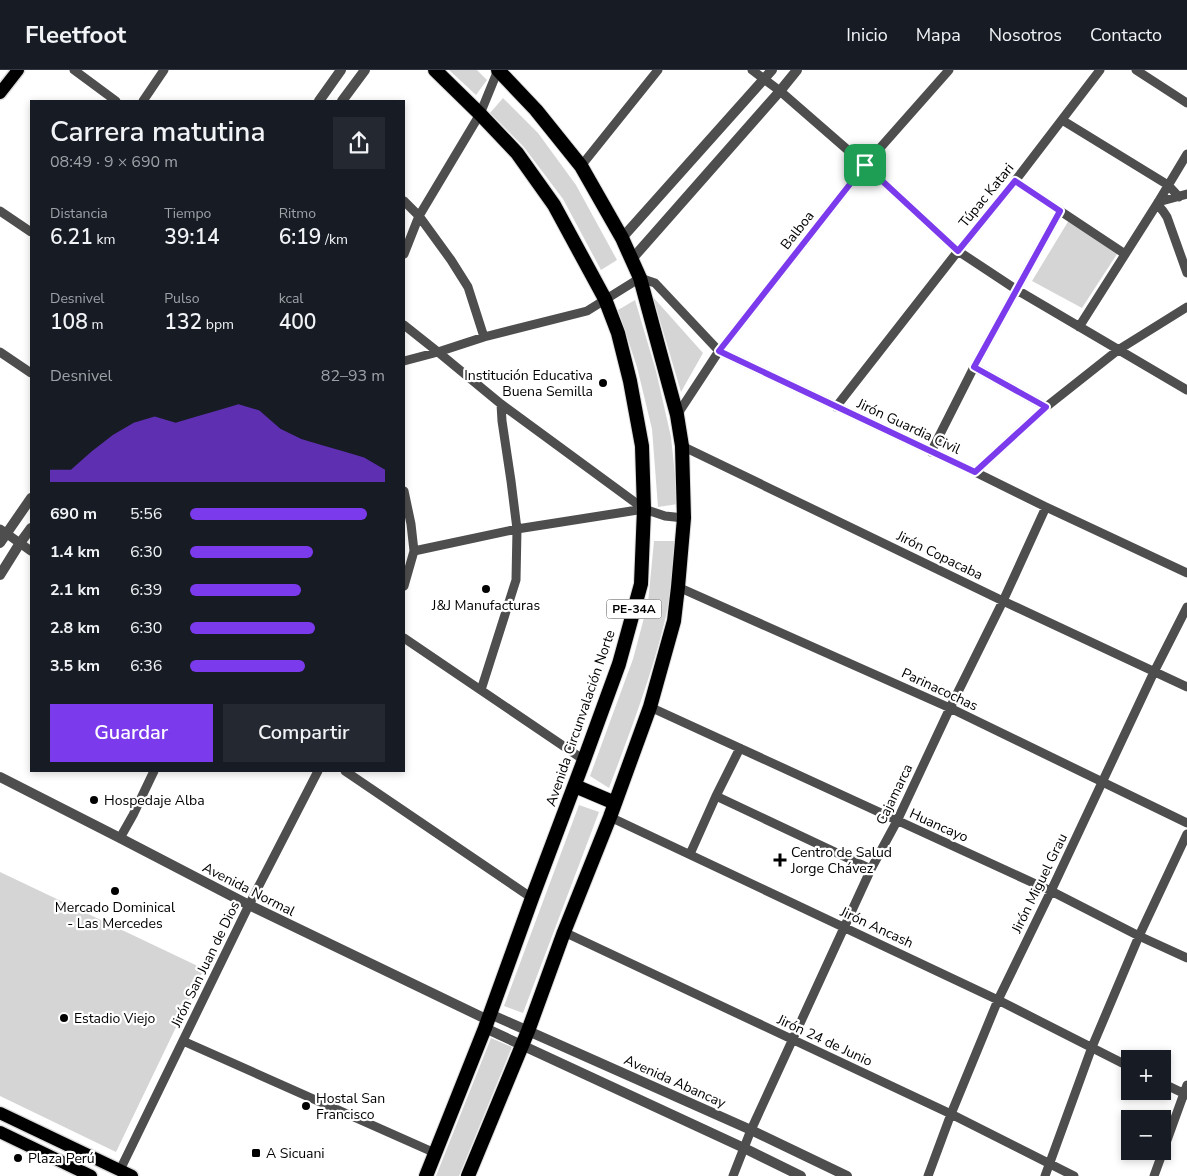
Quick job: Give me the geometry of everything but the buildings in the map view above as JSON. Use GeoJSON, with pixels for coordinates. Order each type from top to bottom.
{"type":"FeatureCollection","features":[{"type":"Feature","properties":{"kind":"highway","name":"Avenida Circunvalación Norte"},"geometry":{"type":"LineString","coordinates":[[426,1176],[488,1021],[619,664],[640,584],[644,510],[642,446],[630,381],[618,333],[605,299],[554,205],[517,153],[435,70]]}},
{"type":"Feature","properties":{"kind":"highway","name":"PE-34A"},"geometry":{"type":"LineString","coordinates":[[471,1175],[528,1032],[650,707],[674,621],[684,518],[682,446],[677,415],[640,278],[622,238],[581,166],[536,110],[498,70]]}},
{"type":"Feature","properties":{"kind":"highway"},"geometry":{"type":"LineString","coordinates":[[574,786],[615,803]]}},
{"type":"Feature","properties":{"kind":"main road"},"geometry":{"type":"LineString","coordinates":[[0,93],[18,70]]}},
{"type":"Feature","properties":{"kind":"main road"},"geometry":{"type":"LineString","coordinates":[[0,1113],[122,1173],[132,1176]]}},
{"type":"Feature","properties":{"kind":"main road"},"geometry":{"type":"LineString","coordinates":[[0,1132],[91,1176]]}},
{"type":"Feature","properties":{"kind":"street"},"geometry":{"type":"LineString","coordinates":[[74,70],[115,100]]}},
{"type":"Feature","properties":{"kind":"street"},"geometry":{"type":"LineString","coordinates":[[144,100],[164,70]]}},
{"type":"Feature","properties":{"kind":"street"},"geometry":{"type":"LineString","coordinates":[[320,100],[342,70]]}},
{"type":"Feature","properties":{"kind":"street"},"geometry":{"type":"LineString","coordinates":[[343,100],[365,70]]}},
{"type":"Feature","properties":{"kind":"street"},"geometry":{"type":"LineString","coordinates":[[405,251],[419,216],[480,114],[498,70]]}},
{"type":"Feature","properties":{"kind":"street"},"geometry":{"type":"LineString","coordinates":[[581,166],[658,70]]}},
{"type":"Feature","properties":{"kind":"street"},"geometry":{"type":"LineString","coordinates":[[752,70],[780,91],[865,165],[958,251],[1018,290],[1187,390]]}},
{"type":"Feature","properties":{"kind":"street"},"geometry":{"type":"LineString","coordinates":[[622,238],[772,70]]}},
{"type":"Feature","properties":{"kind":"street"},"geometry":{"type":"LineString","coordinates":[[632,259],[798,70]]}},
{"type":"Feature","properties":{"kind":"street","name":"Balboa"},"geometry":{"type":"LineString","coordinates":[[677,415],[719,351],[865,165],[949,70]]}},
{"type":"Feature","properties":{"kind":"street","name":"Túpac Katari"},"geometry":{"type":"LineString","coordinates":[[836,407],[1015,181],[1100,70]]}},
{"type":"Feature","properties":{"kind":"street"},"geometry":{"type":"LineString","coordinates":[[1136,70],[1187,103]]}},
{"type":"Feature","properties":{"kind":"street"},"geometry":{"type":"LineString","coordinates":[[1062,120],[1183,196]]}},
{"type":"Feature","properties":{"kind":"street"},"geometry":{"type":"LineString","coordinates":[[1079,327],[1187,154]]}},
{"type":"Feature","properties":{"kind":"street"},"geometry":{"type":"LineString","coordinates":[[1015,181],[1125,254]]}},
{"type":"Feature","properties":{"kind":"street"},"geometry":{"type":"LineString","coordinates":[[1157,203],[1183,196]]}},
{"type":"Feature","properties":{"kind":"street"},"geometry":{"type":"LineString","coordinates":[[405,202],[419,216],[451,260],[468,288],[484,337]]}},
{"type":"Feature","properties":{"kind":"street"},"geometry":{"type":"LineString","coordinates":[[1157,203],[1167,217],[1187,273]]}},
{"type":"Feature","properties":{"kind":"street"},"geometry":{"type":"LineString","coordinates":[[931,452],[974,367],[1060,211]]}},
{"type":"Feature","properties":{"kind":"street"},"geometry":{"type":"LineString","coordinates":[[1,213],[30,231]]}},
{"type":"Feature","properties":{"kind":"street"},"geometry":{"type":"LineString","coordinates":[[405,361],[484,337],[587,311],[640,278]]}},
{"type":"Feature","properties":{"kind":"street","name":"Jirón Guardia Civil"},"geometry":{"type":"LineString","coordinates":[[640,278],[655,283],[719,351],[1187,573]]}},
{"type":"Feature","properties":{"kind":"street"},"geometry":{"type":"LineString","coordinates":[[975,472],[1046,407],[1118,350],[1187,307]]}},
{"type":"Feature","properties":{"kind":"street"},"geometry":{"type":"LineString","coordinates":[[405,326],[501,404],[644,510],[665,516],[684,518]]}},
{"type":"Feature","properties":{"kind":"street"},"geometry":{"type":"LineString","coordinates":[[0,352],[30,372]]}},
{"type":"Feature","properties":{"kind":"street"},"geometry":{"type":"LineString","coordinates":[[974,367],[1046,407]]}},
{"type":"Feature","properties":{"kind":"street"},"geometry":{"type":"LineString","coordinates":[[481,690],[516,580],[517,530],[501,404]]}},
{"type":"Feature","properties":{"kind":"street","name":"Jirón Copacaba"},"geometry":{"type":"LineString","coordinates":[[682,446],[1003,601],[1187,687]]}},
{"type":"Feature","properties":{"kind":"street"},"geometry":{"type":"LineString","coordinates":[[405,496],[414,551],[405,582]]}},
{"type":"Feature","properties":{"kind":"street"},"geometry":{"type":"LineString","coordinates":[[0,543],[3,531],[30,499]]}},
{"type":"Feature","properties":{"kind":"street","name":"Cajamarca"},"geometry":{"type":"LineString","coordinates":[[733,1176],[751,1130],[872,869],[1003,601],[1046,507]]}},
{"type":"Feature","properties":{"kind":"street"},"geometry":{"type":"LineString","coordinates":[[414,551],[517,530],[644,510]]}},
{"type":"Feature","properties":{"kind":"street"},"geometry":{"type":"LineString","coordinates":[[0,575],[30,529]]}},
{"type":"Feature","properties":{"kind":"street"},"geometry":{"type":"LineString","coordinates":[[3,531],[30,550]]}},
{"type":"Feature","properties":{"kind":"street","name":"Parinacochas"},"geometry":{"type":"LineString","coordinates":[[678,587],[950,708],[1187,823]]}},
{"type":"Feature","properties":{"kind":"street","name":"Jirón Miguel Grau"},"geometry":{"type":"LineString","coordinates":[[928,1176],[951,1114],[998,1000],[1154,672],[1187,607]]}},
{"type":"Feature","properties":{"kind":"street"},"geometry":{"type":"LineString","coordinates":[[405,639],[584,760]]}},
{"type":"Feature","properties":{"kind":"street","name":"Huancayo"},"geometry":{"type":"LineString","coordinates":[[650,707],[1051,891],[1187,958]]}},
{"type":"Feature","properties":{"kind":"street"},"geometry":{"type":"LineString","coordinates":[[690,854],[740,748]]}},
{"type":"Feature","properties":{"kind":"street"},"geometry":{"type":"LineString","coordinates":[[120,838],[154,772]]}},
{"type":"Feature","properties":{"kind":"street","name":"Jirón San Juan de Dios"},"geometry":{"type":"LineString","coordinates":[[122,1173],[249,905],[317,772]]}},
{"type":"Feature","properties":{"kind":"street"},"geometry":{"type":"LineString","coordinates":[[346,772],[532,898]]}},
{"type":"Feature","properties":{"kind":"street","name":"Avenida Normal"},"geometry":{"type":"LineString","coordinates":[[0,777],[249,905],[488,1021]]}},
{"type":"Feature","properties":{"kind":"street"},"geometry":{"type":"LineString","coordinates":[[716,796],[872,869]]}},
{"type":"Feature","properties":{"kind":"street","name":"Jirón Ancash"},"geometry":{"type":"LineString","coordinates":[[610,817],[998,1000],[1121,1062]]}},
{"type":"Feature","properties":{"kind":"street"},"geometry":{"type":"LineString","coordinates":[[1045,1176],[1092,1047],[1139,936],[1187,834]]}},
{"type":"Feature","properties":{"kind":"street","name":"Jirón 24 de Junio"},"geometry":{"type":"LineString","coordinates":[[564,932],[951,1114],[1074,1176]]}},
{"type":"Feature","properties":{"kind":"street"},"geometry":{"type":"LineString","coordinates":[[488,1021],[522,1045],[800,1176]]}},
{"type":"Feature","properties":{"kind":"street","name":"Avenida Abancay"},"geometry":{"type":"LineString","coordinates":[[488,1021],[528,1032],[751,1130],[848,1176]]}},
{"type":"Feature","properties":{"kind":"street"},"geometry":{"type":"LineString","coordinates":[[183,1041],[435,1153]]}},
{"type":"Feature","properties":{"kind":"street"},"geometry":{"type":"LineString","coordinates":[[1154,1176],[1186,1091],[1171,1086]]}},
{"type":"Feature","properties":{"kind":"shaded area"},"geometry":{"type":"Polygon","coordinates":[[[449,70],[477,70],[487,80],[476,95],[449,70]]]}},
{"type":"Feature","properties":{"kind":"shaded area"},"geometry":{"type":"Polygon","coordinates":[[[503,98],[538,133],[576,185],[617,260],[601,270],[563,199],[523,146],[490,113],[503,98]]]}},
{"type":"Feature","properties":{"kind":"shaded area"},"geometry":{"type":"Polygon","coordinates":[[[1069,220],[1117,254],[1082,308],[1032,281],[1069,220]]]}},
{"type":"Feature","properties":{"kind":"shaded area"},"geometry":{"type":"Polygon","coordinates":[[[653,297],[703,353],[681,392],[653,297]]]}},
{"type":"Feature","properties":{"kind":"shaded area"},"geometry":{"type":"Polygon","coordinates":[[[635,300],[656,371],[671,437],[678,504],[658,507],[652,429],[637,367],[618,310],[635,300]]]}},
{"type":"Feature","properties":{"kind":"shaded area"},"geometry":{"type":"Polygon","coordinates":[[[654,541],[676,541],[669,602],[664,626],[635,719],[609,788],[590,776],[633,659],[648,603],[654,541]]]}},
{"type":"Feature","properties":{"kind":"shaded area"},"geometry":{"type":"Polygon","coordinates":[[[579,805],[599,812],[523,1013],[504,1006],[579,805]]]}},
{"type":"Feature","properties":{"kind":"shaded area"},"geometry":{"type":"Polygon","coordinates":[[[0,872],[204,969],[116,1152],[0,1096],[0,872]]]}},
{"type":"Feature","properties":{"kind":"shaded area"},"geometry":{"type":"Polygon","coordinates":[[[491,1038],[512,1047],[459,1176],[436,1176],[491,1038]]]}},
{"type":"Feature","properties":{"kind":"place","name":"Institución Educativa Buena Semilla"},"geometry":{"type":"Point","coordinates":[603,383]}},
{"type":"Feature","properties":{"kind":"place","name":"J&J Manufacturas"},"geometry":{"type":"Point","coordinates":[486,589]}},
{"type":"Feature","properties":{"kind":"place","name":"Hospedaje Alba"},"geometry":{"type":"Point","coordinates":[94,800]}},
{"type":"Feature","properties":{"kind":"place","name":"Centro de Salud Jorge Chávez"},"geometry":{"type":"Point","coordinates":[780,860]}},
{"type":"Feature","properties":{"kind":"place","name":"Mercado Dominical - Las Mercedes"},"geometry":{"type":"Point","coordinates":[115,891]}},
{"type":"Feature","properties":{"kind":"place","name":"Estadio Viejo"},"geometry":{"type":"Point","coordinates":[64,1018]}},
{"type":"Feature","properties":{"kind":"place","name":"Hostal San Francisco"},"geometry":{"type":"Point","coordinates":[306,1106]}},
{"type":"Feature","properties":{"kind":"place","name":"A Sicuani"},"geometry":{"type":"Point","coordinates":[256,1153]}},
{"type":"Feature","properties":{"kind":"place","name":"Plaza Perú"},"geometry":{"type":"Point","coordinates":[18,1158]}},
{"type":"Feature","properties":{"kind":"route"},"geometry":{"type":"LineString","coordinates":[[865,165],[958,251],[1015,181],[1060,211],[974,367],[1046,407],[975,472],[719,351],[865,165]]}}]}
